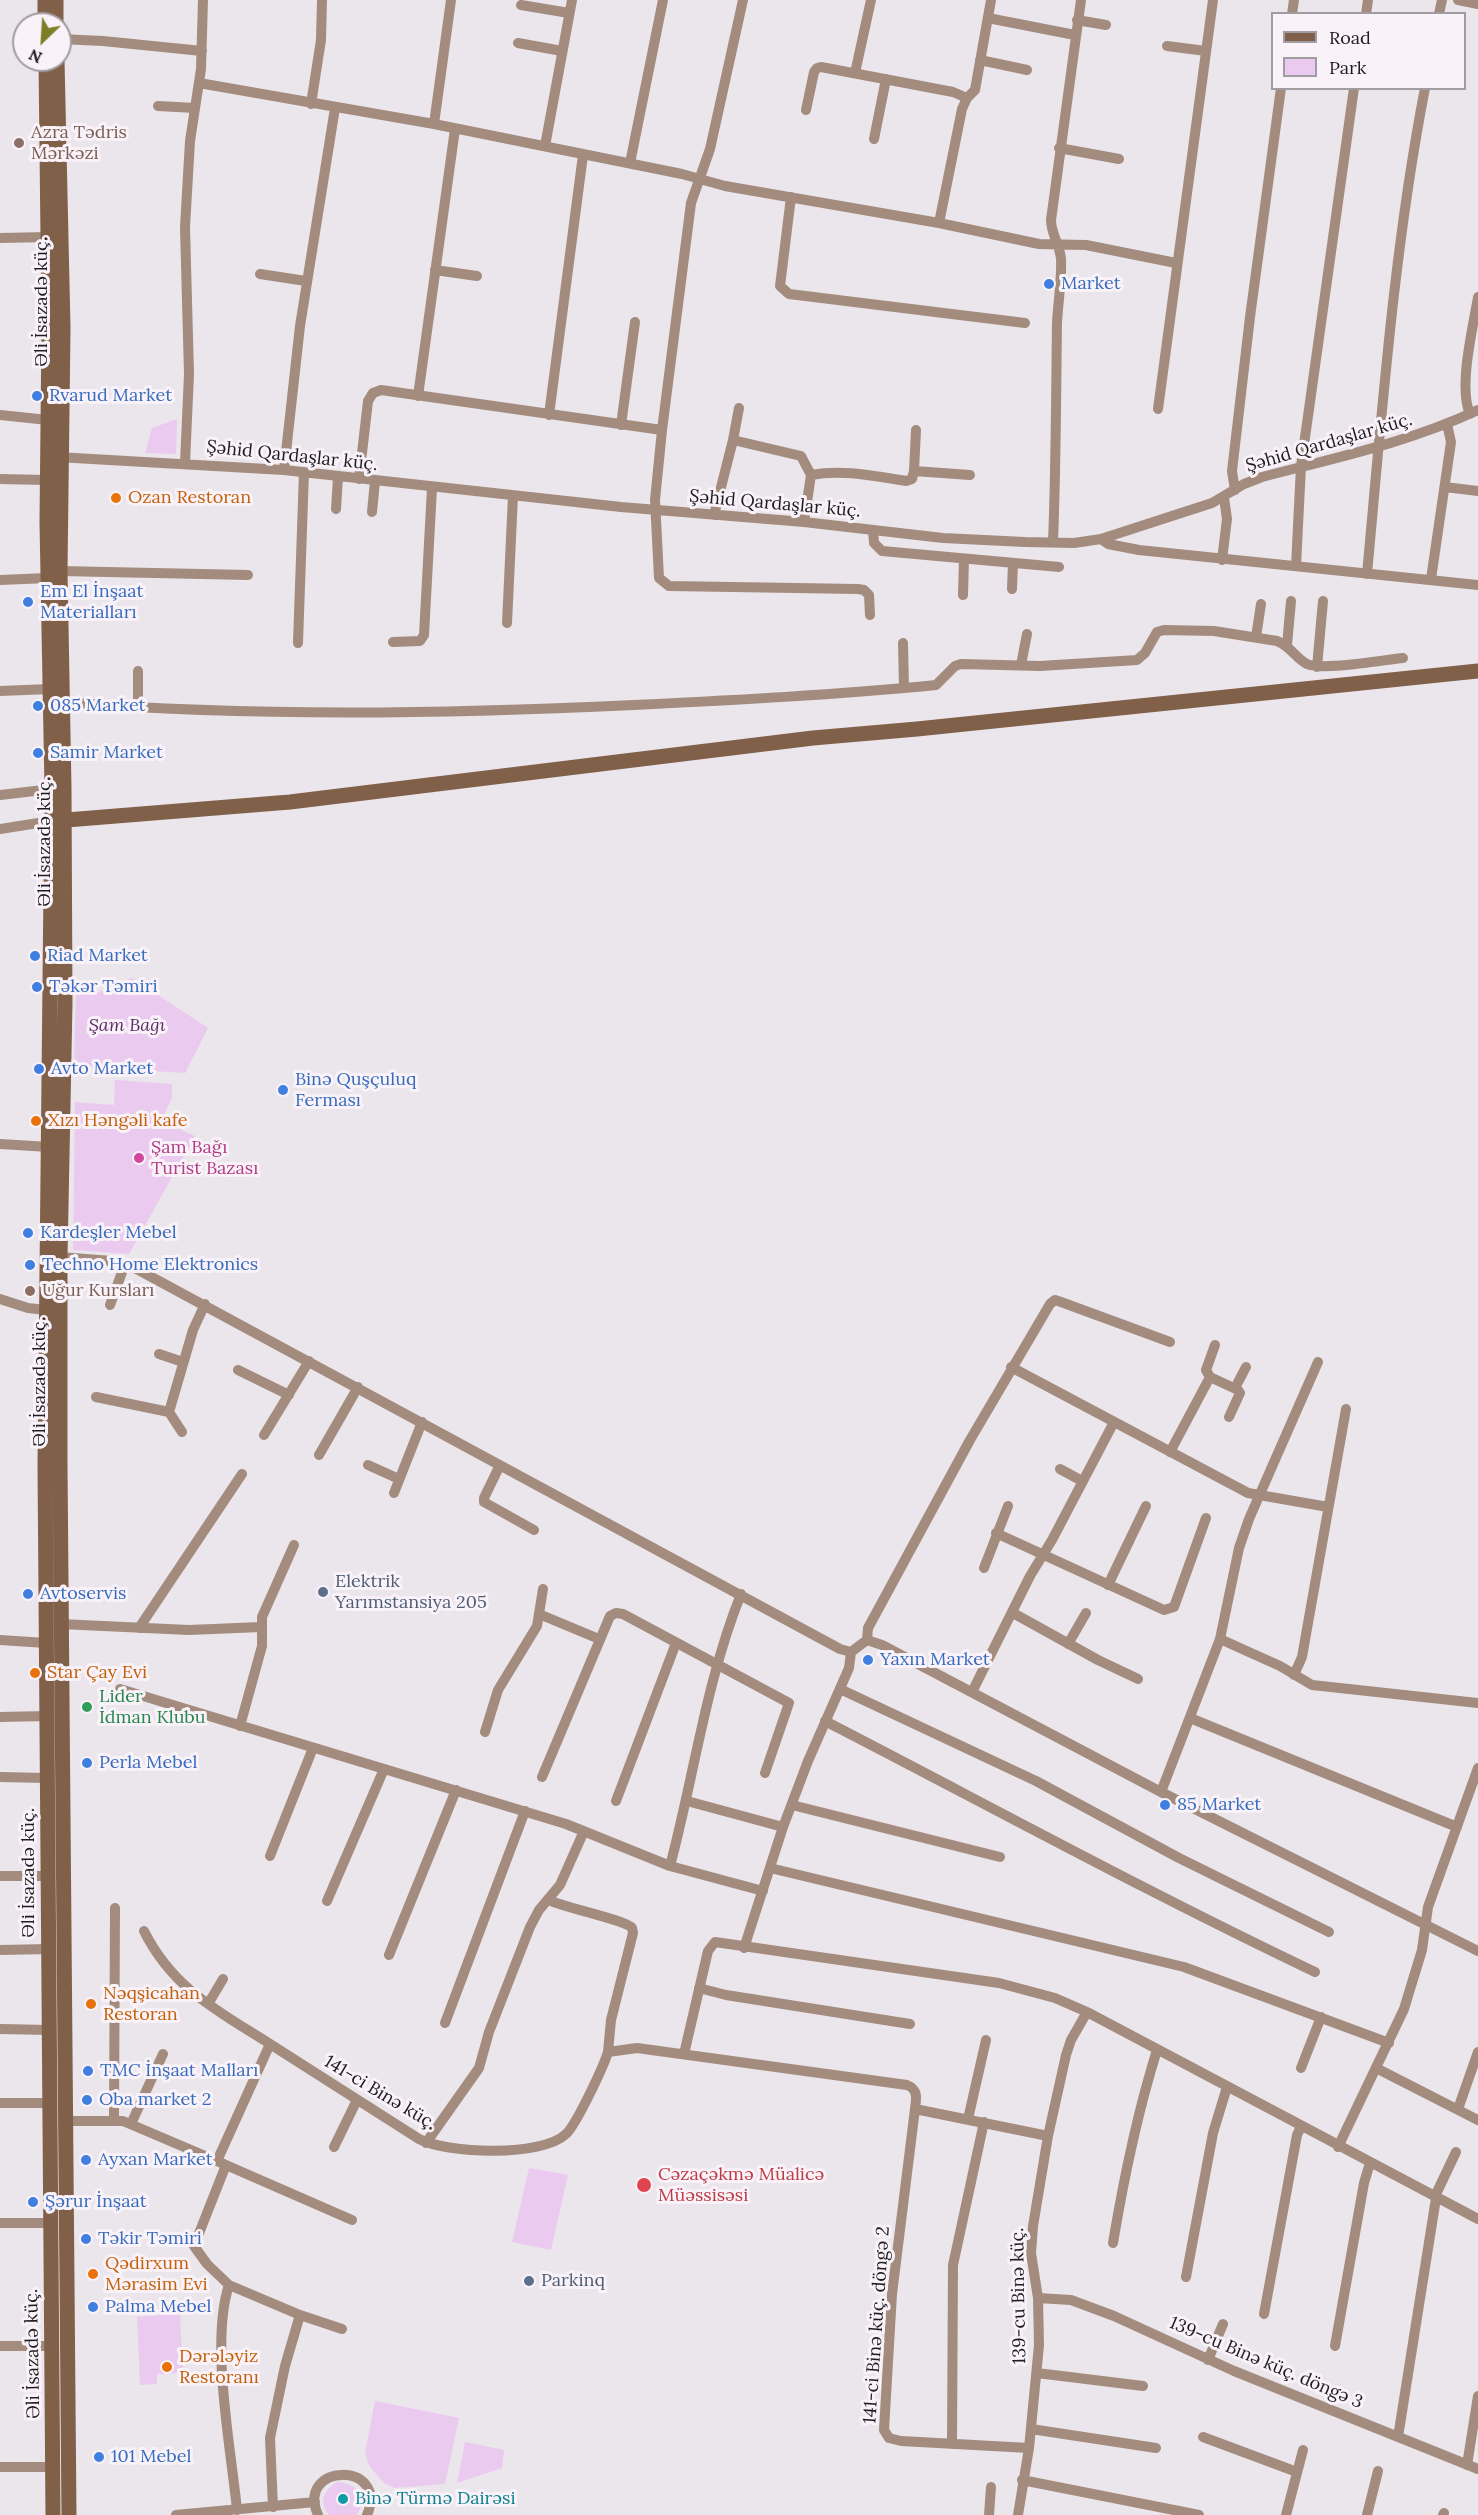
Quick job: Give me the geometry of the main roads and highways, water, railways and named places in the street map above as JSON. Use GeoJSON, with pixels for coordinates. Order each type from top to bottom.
{"type":"FeatureCollection","features":[{"type":"Feature","properties":{"kind":"main road","name":"Əli İsazadə küç."},"geometry":{"type":"LineString","coordinates":[[46,72],[48,420],[54,457]]}},
{"type":"Feature","properties":{"kind":"main road","name":"Əli İsazadə küç."},"geometry":{"type":"LineString","coordinates":[[57,72],[63,328],[54,457],[54,575],[50,689],[58,789]]}},
{"type":"Feature","properties":{"kind":"main road","name":"Əli İsazadə küç."},"geometry":{"type":"LineString","coordinates":[[53,1624],[53,1257],[49,1147],[58,789],[63,702],[54,575]]}},
{"type":"Feature","properties":{"kind":"main road"},"geometry":{"type":"LineString","coordinates":[[58,820],[290,802],[813,738],[1478,671]]}},
{"type":"Feature","properties":{"kind":"main road","name":"Əli İsazadə küç."},"geometry":{"type":"LineString","coordinates":[[53,1624],[45,1310],[53,1257],[65,1003],[58,820]]}},
{"type":"Feature","properties":{"kind":"main road"},"geometry":{"type":"LineString","coordinates":[[53,1624],[53,1643]]}},
{"type":"Feature","properties":{"kind":"main road","name":"Əli İsazadə küç."},"geometry":{"type":"LineString","coordinates":[[53,1643],[47,1778],[50,2030],[57,2103]]}},
{"type":"Feature","properties":{"kind":"main road","name":"Əli İsazadə küç."},"geometry":{"type":"LineString","coordinates":[[53,1643],[57,2103]]}},
{"type":"Feature","properties":{"kind":"main road"},"geometry":{"type":"LineString","coordinates":[[57,2103],[57,2121]]}},
{"type":"Feature","properties":{"kind":"main road","name":"Əli İsazadə küç."},"geometry":{"type":"LineString","coordinates":[[54,2515],[51,2223],[57,2121]]}},
{"type":"Feature","properties":{"kind":"main road","name":"Əli İsazadə küç."},"geometry":{"type":"LineString","coordinates":[[57,2121],[69,2515]]}},
{"type":"Feature","properties":{"kind":"place","name":"Azra Tədris Mərkəzi"},"geometry":{"type":"Point","coordinates":[19,143]}},
{"type":"Feature","properties":{"kind":"place","name":"Market"},"geometry":{"type":"Point","coordinates":[1049,284]}},
{"type":"Feature","properties":{"kind":"place","name":"Rvarud Market"},"geometry":{"type":"Point","coordinates":[37,396]}},
{"type":"Feature","properties":{"kind":"place","name":"Ozan Restoran"},"geometry":{"type":"Point","coordinates":[116,498]}},
{"type":"Feature","properties":{"kind":"place","name":"Em El İnşaat Materialları"},"geometry":{"type":"Point","coordinates":[28,602]}},
{"type":"Feature","properties":{"kind":"place","name":"085 Market"},"geometry":{"type":"Point","coordinates":[38,706]}},
{"type":"Feature","properties":{"kind":"place","name":"Samir Market"},"geometry":{"type":"Point","coordinates":[38,753]}},
{"type":"Feature","properties":{"kind":"place","name":"Riad Market"},"geometry":{"type":"Point","coordinates":[35,956]}},
{"type":"Feature","properties":{"kind":"place","name":"Təkər Təmiri"},"geometry":{"type":"Point","coordinates":[37,987]}},
{"type":"Feature","properties":{"kind":"place","name":"Avto Market"},"geometry":{"type":"Point","coordinates":[39,1069]}},
{"type":"Feature","properties":{"kind":"place","name":"Binə Quşçuluq Ferması"},"geometry":{"type":"Point","coordinates":[283,1090]}},
{"type":"Feature","properties":{"kind":"place","name":"Xızı Həngəli kafe"},"geometry":{"type":"Point","coordinates":[36,1121]}},
{"type":"Feature","properties":{"kind":"place","name":"Şam Bağı Turist Bazası"},"geometry":{"type":"Point","coordinates":[139,1158]}},
{"type":"Feature","properties":{"kind":"place","name":"Kardeşler Mebel"},"geometry":{"type":"Point","coordinates":[28,1233]}},
{"type":"Feature","properties":{"kind":"place","name":"Techno Home Elektronics"},"geometry":{"type":"Point","coordinates":[30,1265]}},
{"type":"Feature","properties":{"kind":"place","name":"Uğur Kursları"},"geometry":{"type":"Point","coordinates":[30,1291]}},
{"type":"Feature","properties":{"kind":"place","name":"Elektrik Yarımstansiya 205"},"geometry":{"type":"Point","coordinates":[323,1592]}},
{"type":"Feature","properties":{"kind":"place","name":"Avtoservis"},"geometry":{"type":"Point","coordinates":[28,1594]}},
{"type":"Feature","properties":{"kind":"place","name":"Yaxın Market"},"geometry":{"type":"Point","coordinates":[868,1660]}},
{"type":"Feature","properties":{"kind":"place","name":"Star Çay Evi"},"geometry":{"type":"Point","coordinates":[35,1673]}},
{"type":"Feature","properties":{"kind":"place","name":"Lider İdman Klubu"},"geometry":{"type":"Point","coordinates":[87,1707]}},
{"type":"Feature","properties":{"kind":"place","name":"Perla Mebel"},"geometry":{"type":"Point","coordinates":[87,1763]}},
{"type":"Feature","properties":{"kind":"place","name":"85 Market"},"geometry":{"type":"Point","coordinates":[1165,1805]}},
{"type":"Feature","properties":{"kind":"place","name":"Nəqşicahan Restoran"},"geometry":{"type":"Point","coordinates":[91,2004]}},
{"type":"Feature","properties":{"kind":"place","name":"TMC İnşaat Malları"},"geometry":{"type":"Point","coordinates":[88,2071]}},
{"type":"Feature","properties":{"kind":"place","name":"Oba market 2"},"geometry":{"type":"Point","coordinates":[87,2100]}},
{"type":"Feature","properties":{"kind":"place","name":"Ayxan Market"},"geometry":{"type":"Point","coordinates":[86,2160]}},
{"type":"Feature","properties":{"kind":"place","name":"Cəzaçəkmə Müalicə Müəssisəsi"},"geometry":{"type":"Point","coordinates":[644,2185]}},
{"type":"Feature","properties":{"kind":"place","name":"Şərur İnşaat"},"geometry":{"type":"Point","coordinates":[33,2202]}},
{"type":"Feature","properties":{"kind":"place","name":"Təkir Təmiri"},"geometry":{"type":"Point","coordinates":[86,2239]}},
{"type":"Feature","properties":{"kind":"place","name":"Qədirxum Mərasim Evi"},"geometry":{"type":"Point","coordinates":[93,2274]}},
{"type":"Feature","properties":{"kind":"place","name":"Parkinq"},"geometry":{"type":"Point","coordinates":[529,2281]}},
{"type":"Feature","properties":{"kind":"place","name":"Palma Mebel"},"geometry":{"type":"Point","coordinates":[93,2307]}},
{"type":"Feature","properties":{"kind":"place","name":"Dərələyiz Restoranı"},"geometry":{"type":"Point","coordinates":[167,2367]}},
{"type":"Feature","properties":{"kind":"place","name":"101 Mebel"},"geometry":{"type":"Point","coordinates":[99,2457]}},
{"type":"Feature","properties":{"kind":"place","name":"Binə Türmə Dairəsi"},"geometry":{"type":"Point","coordinates":[343,2499]}},
{"type":"Feature","properties":{"kind":"park label","name":"Şam Bağı"},"geometry":{"type":"Point","coordinates":[127,1026]}}]}
